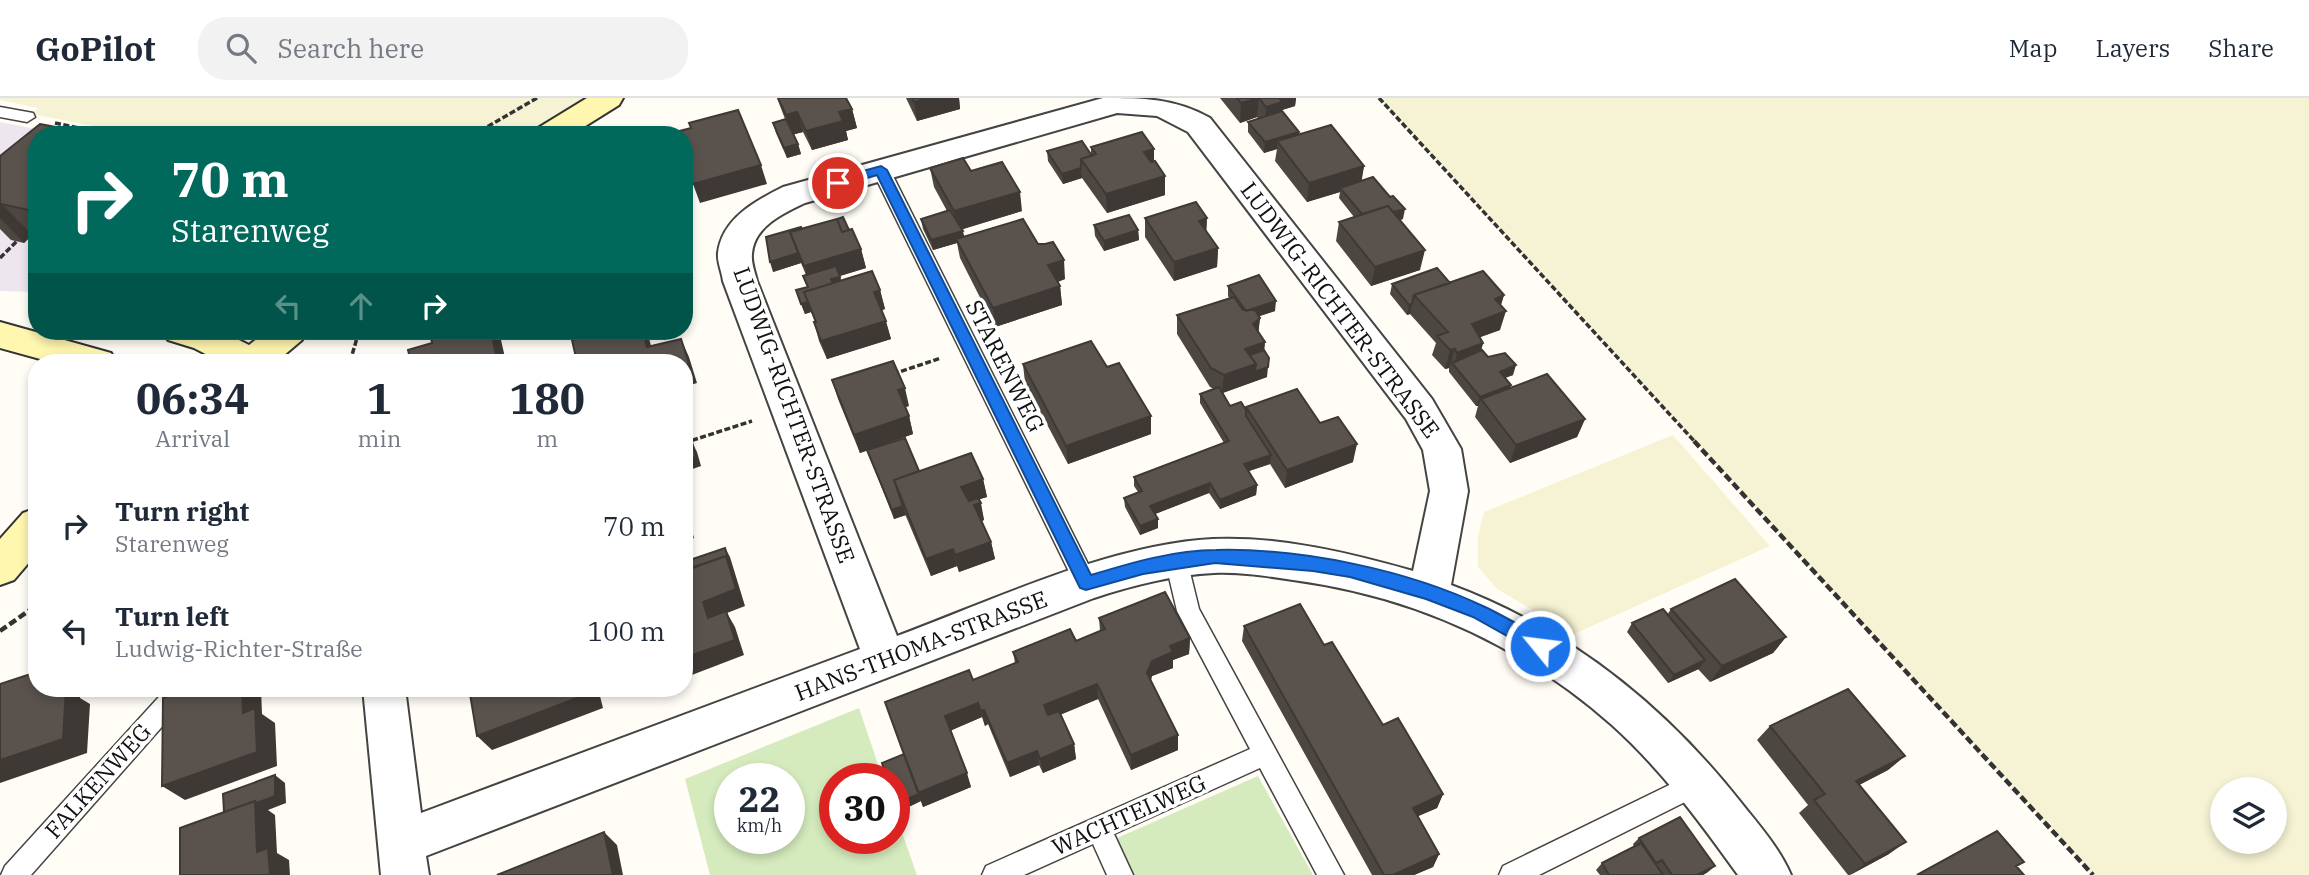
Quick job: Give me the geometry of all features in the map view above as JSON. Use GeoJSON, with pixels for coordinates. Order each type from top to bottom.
{"type":"FeatureCollection","features":[{"type":"Feature","properties":{"kind":"main road"},"geometry":{"type":"LineString","coordinates":[[563,126],[608,98]]}},
{"type":"Feature","properties":{"kind":"main road"},"geometry":{"type":"LineString","coordinates":[[0,333],[28,331]]}},
{"type":"Feature","properties":{"kind":"main road"},"geometry":{"type":"LineString","coordinates":[[0,333],[71,354]]}},
{"type":"Feature","properties":{"kind":"main road"},"geometry":{"type":"LineString","coordinates":[[209,340],[237,353],[268,340]]}},
{"type":"Feature","properties":{"kind":"main road"},"geometry":{"type":"LineString","coordinates":[[0,568],[28,535]]}},
{"type":"Feature","properties":{"kind":"main road"},"geometry":{"type":"LineString","coordinates":[[0,591],[28,565]]}},
{"type":"Feature","properties":{"kind":"street","name":"LUDWIG-RICHTER-STRASSE"},"geometry":{"type":"LineString","coordinates":[[885,659],[740,281],[735,254],[744,229],[766,208],[794,195],[1094,108],[1116,104],[1158,102],[1182,113],[1214,141],[1419,409],[1442,449],[1448,491],[1429,592]]}},
{"type":"Feature","properties":{"kind":"street","name":"HANS-THOMA-STRASSE"},"geometry":{"type":"LineString","coordinates":[[404,859],[885,659],[1086,583],[1176,560],[1225,557],[1313,564],[1350,570],[1429,592],[1479,612],[1540,646],[1581,674],[1628,712],[1699,783],[1767,875]]}},
{"type":"Feature","properties":{"kind":"street"},"geometry":{"type":"LineString","coordinates":[[385,697],[404,859]]}},
{"type":"Feature","properties":{"kind":"lane"},"geometry":{"type":"LineString","coordinates":[[0,112],[27,117]]}},
{"type":"Feature","properties":{"kind":"lane","name":"STARENWEG"},"geometry":{"type":"LineString","coordinates":[[881,170],[1086,583]]}},
{"type":"Feature","properties":{"kind":"lane"},"geometry":{"type":"LineString","coordinates":[[1176,560],[1188,611],[1331,875]]}},
{"type":"Feature","properties":{"kind":"lane","name":"FALKENWEG"},"geometry":{"type":"LineString","coordinates":[[14,875],[173,697]]}},
{"type":"Feature","properties":{"kind":"lane","name":"WACHTELWEG"},"geometry":{"type":"LineString","coordinates":[[995,875],[1264,754]]}},
{"type":"Feature","properties":{"kind":"lane"},"geometry":{"type":"LineString","coordinates":[[1512,875],[1699,783]]}},
{"type":"Feature","properties":{"kind":"lane"},"geometry":{"type":"LineString","coordinates":[[1099,829],[1120,875]]}},
{"type":"Feature","properties":{"kind":"path"},"geometry":{"type":"LineString","coordinates":[[489,126],[537,98]]}},
{"type":"Feature","properties":{"kind":"path"},"geometry":{"type":"LineString","coordinates":[[1379,98],[2093,875]]}},
{"type":"Feature","properties":{"kind":"path"},"geometry":{"type":"LineString","coordinates":[[27,117],[69,126]]}},
{"type":"Feature","properties":{"kind":"path"},"geometry":{"type":"LineString","coordinates":[[0,258],[17,241]]}},
{"type":"Feature","properties":{"kind":"path"},"geometry":{"type":"LineString","coordinates":[[0,631],[28,611]]}},
{"type":"Feature","properties":{"kind":"shaded area"},"geometry":{"type":"Polygon","coordinates":[[[589,98],[539,126],[94,126],[32,114],[38,108],[0,100],[589,98]]]}},
{"type":"Feature","properties":{"kind":"shaded area"},"geometry":{"type":"Polygon","coordinates":[[[1379,98],[2309,98],[2309,875],[2093,875],[1379,98]]]}},
{"type":"Feature","properties":{"kind":"shaded area"},"geometry":{"type":"Polygon","coordinates":[[[0,122],[28,127],[28,292],[0,291],[0,122]]]}},
{"type":"Feature","properties":{"kind":"shaded area"},"geometry":{"type":"Polygon","coordinates":[[[1673,435],[1770,546],[1574,634],[1497,589],[1478,567],[1478,536],[1484,512],[1673,435]]]}},
{"type":"Feature","properties":{"kind":"green space"},"geometry":{"type":"Polygon","coordinates":[[[859,708],[878,763],[819,763],[819,854],[910,854],[917,875],[710,875],[685,779],[714,767],[714,854],[805,854],[805,763],[724,763],[859,708]]]}},
{"type":"Feature","properties":{"kind":"green space"},"geometry":{"type":"Polygon","coordinates":[[[1258,776],[1313,875],[1134,875],[1117,838],[1258,776]]]}},
{"type":"Feature","properties":{"kind":"building"},"geometry":{"type":"Polygon","coordinates":[[[778,98],[846,98],[852,109],[839,112],[843,121],[806,131],[797,112],[786,115],[778,98]]]}},
{"type":"Feature","properties":{"kind":"building"},"geometry":{"type":"Polygon","coordinates":[[[1237,98],[1259,98],[1241,103],[1237,98]]]}},
{"type":"Feature","properties":{"kind":"building"},"geometry":{"type":"Polygon","coordinates":[[[1259,98],[1279,98],[1283,102],[1266,107],[1259,98]]]}},
{"type":"Feature","properties":{"kind":"building"},"geometry":{"type":"Polygon","coordinates":[[[738,110],[761,165],[693,184],[693,126],[689,123],[738,110]]]}},
{"type":"Feature","properties":{"kind":"building"},"geometry":{"type":"Polygon","coordinates":[[[1282,111],[1299,132],[1265,142],[1248,122],[1282,111]]]}},
{"type":"Feature","properties":{"kind":"building"},"geometry":{"type":"Polygon","coordinates":[[[786,119],[798,144],[784,148],[773,123],[786,119]]]}},
{"type":"Feature","properties":{"kind":"building"},"geometry":{"type":"Polygon","coordinates":[[[1331,125],[1364,166],[1309,183],[1277,141],[1331,125]]]}},
{"type":"Feature","properties":{"kind":"building"},"geometry":{"type":"Polygon","coordinates":[[[1142,132],[1154,149],[1144,152],[1151,162],[1155,161],[1165,176],[1106,194],[1081,159],[1096,154],[1091,147],[1142,132]]]}},
{"type":"Feature","properties":{"kind":"building"},"geometry":{"type":"Polygon","coordinates":[[[28,134],[28,210],[2,204],[0,206],[0,156],[28,134]]]}},
{"type":"Feature","properties":{"kind":"building"},"geometry":{"type":"Polygon","coordinates":[[[1082,141],[1092,156],[1081,159],[1081,168],[1062,174],[1047,151],[1082,141]]]}},
{"type":"Feature","properties":{"kind":"building"},"geometry":{"type":"Polygon","coordinates":[[[963,158],[971,171],[1002,162],[1020,192],[954,211],[930,168],[963,158]]]}},
{"type":"Feature","properties":{"kind":"building"},"geometry":{"type":"Polygon","coordinates":[[[1373,177],[1390,197],[1393,196],[1405,209],[1393,212],[1388,206],[1362,214],[1340,188],[1373,177]]]}},
{"type":"Feature","properties":{"kind":"building"},"geometry":{"type":"Polygon","coordinates":[[[1196,202],[1207,218],[1199,221],[1218,248],[1174,262],[1145,218],[1196,202]]]}},
{"type":"Feature","properties":{"kind":"building"},"geometry":{"type":"Polygon","coordinates":[[[1388,206],[1425,250],[1375,267],[1339,222],[1388,206]]]}},
{"type":"Feature","properties":{"kind":"building"},"geometry":{"type":"Polygon","coordinates":[[[950,210],[963,231],[931,240],[921,219],[950,210]]]}},
{"type":"Feature","properties":{"kind":"building"},"geometry":{"type":"Polygon","coordinates":[[[1129,215],[1138,230],[1104,241],[1094,225],[1129,215]]]}},
{"type":"Feature","properties":{"kind":"building"},"geometry":{"type":"Polygon","coordinates":[[[843,217],[849,230],[842,232],[837,219],[843,217]]]}},
{"type":"Feature","properties":{"kind":"building"},"geometry":{"type":"Polygon","coordinates":[[[837,219],[842,232],[852,229],[861,249],[804,266],[790,232],[837,219]]]}},
{"type":"Feature","properties":{"kind":"building"},"geometry":{"type":"Polygon","coordinates":[[[1023,219],[1038,244],[1053,242],[1064,260],[1048,265],[1060,286],[993,308],[956,239],[1023,219]]]}},
{"type":"Feature","properties":{"kind":"building"},"geometry":{"type":"Polygon","coordinates":[[[801,227],[802,229],[790,232],[798,253],[770,262],[766,237],[801,227]]]}},
{"type":"Feature","properties":{"kind":"building"},"geometry":{"type":"Polygon","coordinates":[[[836,266],[840,277],[831,279],[833,283],[804,292],[808,302],[801,304],[796,290],[808,287],[803,276],[836,266]]]}},
{"type":"Feature","properties":{"kind":"building"},"geometry":{"type":"Polygon","coordinates":[[[1437,268],[1450,283],[1414,295],[1412,304],[1409,305],[1392,284],[1437,268]]]}},
{"type":"Feature","properties":{"kind":"building"},"geometry":{"type":"Polygon","coordinates":[[[872,271],[880,290],[874,292],[886,321],[821,341],[804,292],[872,271]]]}},
{"type":"Feature","properties":{"kind":"building"},"geometry":{"type":"Polygon","coordinates":[[[1483,271],[1504,295],[1495,299],[1506,311],[1472,324],[1483,343],[1457,353],[1455,349],[1450,350],[1437,336],[1448,332],[1414,295],[1483,271]]]}},
{"type":"Feature","properties":{"kind":"building"},"geometry":{"type":"Polygon","coordinates":[[[1259,275],[1276,301],[1246,311],[1228,286],[1259,275]]]}},
{"type":"Feature","properties":{"kind":"building"},"geometry":{"type":"Polygon","coordinates":[[[1234,297],[1243,310],[1255,310],[1260,318],[1253,324],[1265,342],[1245,349],[1256,364],[1224,375],[1211,368],[1177,315],[1234,297]]]}},
{"type":"Feature","properties":{"kind":"building"},"geometry":{"type":"Polygon","coordinates":[[[432,340],[493,340],[496,354],[409,354],[408,350],[432,343],[432,340]]]}},
{"type":"Feature","properties":{"kind":"building"},"geometry":{"type":"Polygon","coordinates":[[[572,340],[645,340],[647,347],[681,340],[686,354],[575,354],[572,340]]]}},
{"type":"Feature","properties":{"kind":"building"},"geometry":{"type":"Polygon","coordinates":[[[1091,341],[1107,367],[1119,363],[1151,416],[1066,446],[1023,364],[1091,341]]]}},
{"type":"Feature","properties":{"kind":"building"},"geometry":{"type":"Polygon","coordinates":[[[1264,350],[1269,358],[1268,367],[1255,372],[1256,364],[1250,355],[1264,350]]]}},
{"type":"Feature","properties":{"kind":"building"},"geometry":{"type":"Polygon","coordinates":[[[1482,350],[1488,357],[1505,353],[1516,365],[1500,372],[1511,385],[1480,397],[1452,363],[1482,350]]]}},
{"type":"Feature","properties":{"kind":"building"},"geometry":{"type":"Polygon","coordinates":[[[893,361],[905,388],[898,390],[909,416],[854,435],[832,380],[893,361]]]}},
{"type":"Feature","properties":{"kind":"building"},"geometry":{"type":"Polygon","coordinates":[[[1547,374],[1585,419],[1516,445],[1481,399],[1547,374]]]}},
{"type":"Feature","properties":{"kind":"building"},"geometry":{"type":"Polygon","coordinates":[[[1219,387],[1230,406],[1241,402],[1246,416],[1271,455],[1244,464],[1257,485],[1220,500],[1210,483],[1150,506],[1158,519],[1140,526],[1124,498],[1142,491],[1134,477],[1229,441],[1200,394],[1219,387]]]}},
{"type":"Feature","properties":{"kind":"building"},"geometry":{"type":"Polygon","coordinates":[[[1297,389],[1320,423],[1338,417],[1357,444],[1287,470],[1246,407],[1297,389]]]}},
{"type":"Feature","properties":{"kind":"building"},"geometry":{"type":"Polygon","coordinates":[[[905,438],[919,471],[894,480],[903,506],[892,510],[867,450],[905,438]]]}},
{"type":"Feature","properties":{"kind":"building"},"geometry":{"type":"Polygon","coordinates":[[[971,453],[983,479],[961,487],[969,501],[978,498],[981,503],[974,505],[991,542],[955,555],[953,549],[926,559],[894,480],[971,453]]]}},
{"type":"Feature","properties":{"kind":"building"},"geometry":{"type":"Polygon","coordinates":[[[725,548],[730,564],[726,556],[693,567],[693,559],[725,548]]]}},
{"type":"Feature","properties":{"kind":"building"},"geometry":{"type":"Polygon","coordinates":[[[726,556],[736,589],[703,602],[708,618],[726,611],[735,640],[693,655],[693,568],[726,556]]]}},
{"type":"Feature","properties":{"kind":"building"},"geometry":{"type":"Polygon","coordinates":[[[1735,579],[1786,637],[1722,666],[1671,609],[1735,579]]]}},
{"type":"Feature","properties":{"kind":"building"},"geometry":{"type":"Polygon","coordinates":[[[1165,592],[1190,638],[1170,646],[1173,652],[1152,661],[1147,673],[1178,735],[1131,755],[1097,684],[1044,705],[1048,715],[1059,711],[1074,744],[1040,759],[1037,751],[1007,763],[984,710],[981,711],[978,703],[945,716],[967,773],[918,793],[910,763],[907,763],[885,702],[969,670],[973,680],[1018,662],[1013,652],[1070,629],[1076,641],[1105,629],[1099,618],[1165,592]]]}},
{"type":"Feature","properties":{"kind":"building"},"geometry":{"type":"Polygon","coordinates":[[[1300,604],[1324,645],[1332,642],[1383,725],[1398,718],[1443,794],[1413,808],[1439,854],[1393,875],[1384,875],[1244,626],[1300,604]]]}},
{"type":"Feature","properties":{"kind":"building"},"geometry":{"type":"Polygon","coordinates":[[[1663,609],[1705,660],[1674,675],[1632,623],[1663,609]]]}},
{"type":"Feature","properties":{"kind":"building"},"geometry":{"type":"Polygon","coordinates":[[[28,675],[28,697],[66,697],[63,739],[0,760],[0,684],[28,675]]]}},
{"type":"Feature","properties":{"kind":"building"},"geometry":{"type":"Polygon","coordinates":[[[1848,689],[1905,756],[1856,781],[1906,842],[1865,864],[1814,800],[1825,794],[1770,726],[1848,689]]]}},
{"type":"Feature","properties":{"kind":"building"},"geometry":{"type":"Polygon","coordinates":[[[242,697],[243,713],[255,708],[257,752],[162,786],[163,698],[242,697]]]}},
{"type":"Feature","properties":{"kind":"building"},"geometry":{"type":"Polygon","coordinates":[[[470,697],[579,697],[477,736],[470,697]]]}},
{"type":"Feature","properties":{"kind":"building"},"geometry":{"type":"Polygon","coordinates":[[[904,754],[907,763],[882,763],[904,754]]]}},
{"type":"Feature","properties":{"kind":"building"},"geometry":{"type":"Polygon","coordinates":[[[910,770],[919,794],[910,798],[910,770]]]}},
{"type":"Feature","properties":{"kind":"building"},"geometry":{"type":"Polygon","coordinates":[[[275,775],[275,796],[224,812],[223,794],[275,775]]]}},
{"type":"Feature","properties":{"kind":"building"},"geometry":{"type":"Polygon","coordinates":[[[255,801],[257,852],[268,848],[270,875],[180,875],[180,828],[255,801]]]}},
{"type":"Feature","properties":{"kind":"building"},"geometry":{"type":"Polygon","coordinates":[[[1680,817],[1715,866],[1697,875],[1672,875],[1662,860],[1656,863],[1639,838],[1680,817]]]}},
{"type":"Feature","properties":{"kind":"building"},"geometry":{"type":"Polygon","coordinates":[[[1997,831],[2024,862],[2016,866],[2024,875],[1917,875],[1997,831]]]}},
{"type":"Feature","properties":{"kind":"building"},"geometry":{"type":"Polygon","coordinates":[[[604,832],[613,875],[497,875],[604,832]]]}},
{"type":"Feature","properties":{"kind":"building"},"geometry":{"type":"Polygon","coordinates":[[[1641,843],[1663,875],[1609,875],[1602,863],[1641,843]]]}},
{"type":"Feature","properties":{"kind":"route"},"geometry":{"type":"LineString","coordinates":[[838,183],[881,170],[1086,583],[1115,573],[1176,560],[1215,556],[1313,564],[1350,570],[1429,592],[1479,612],[1540,646]]}}]}
